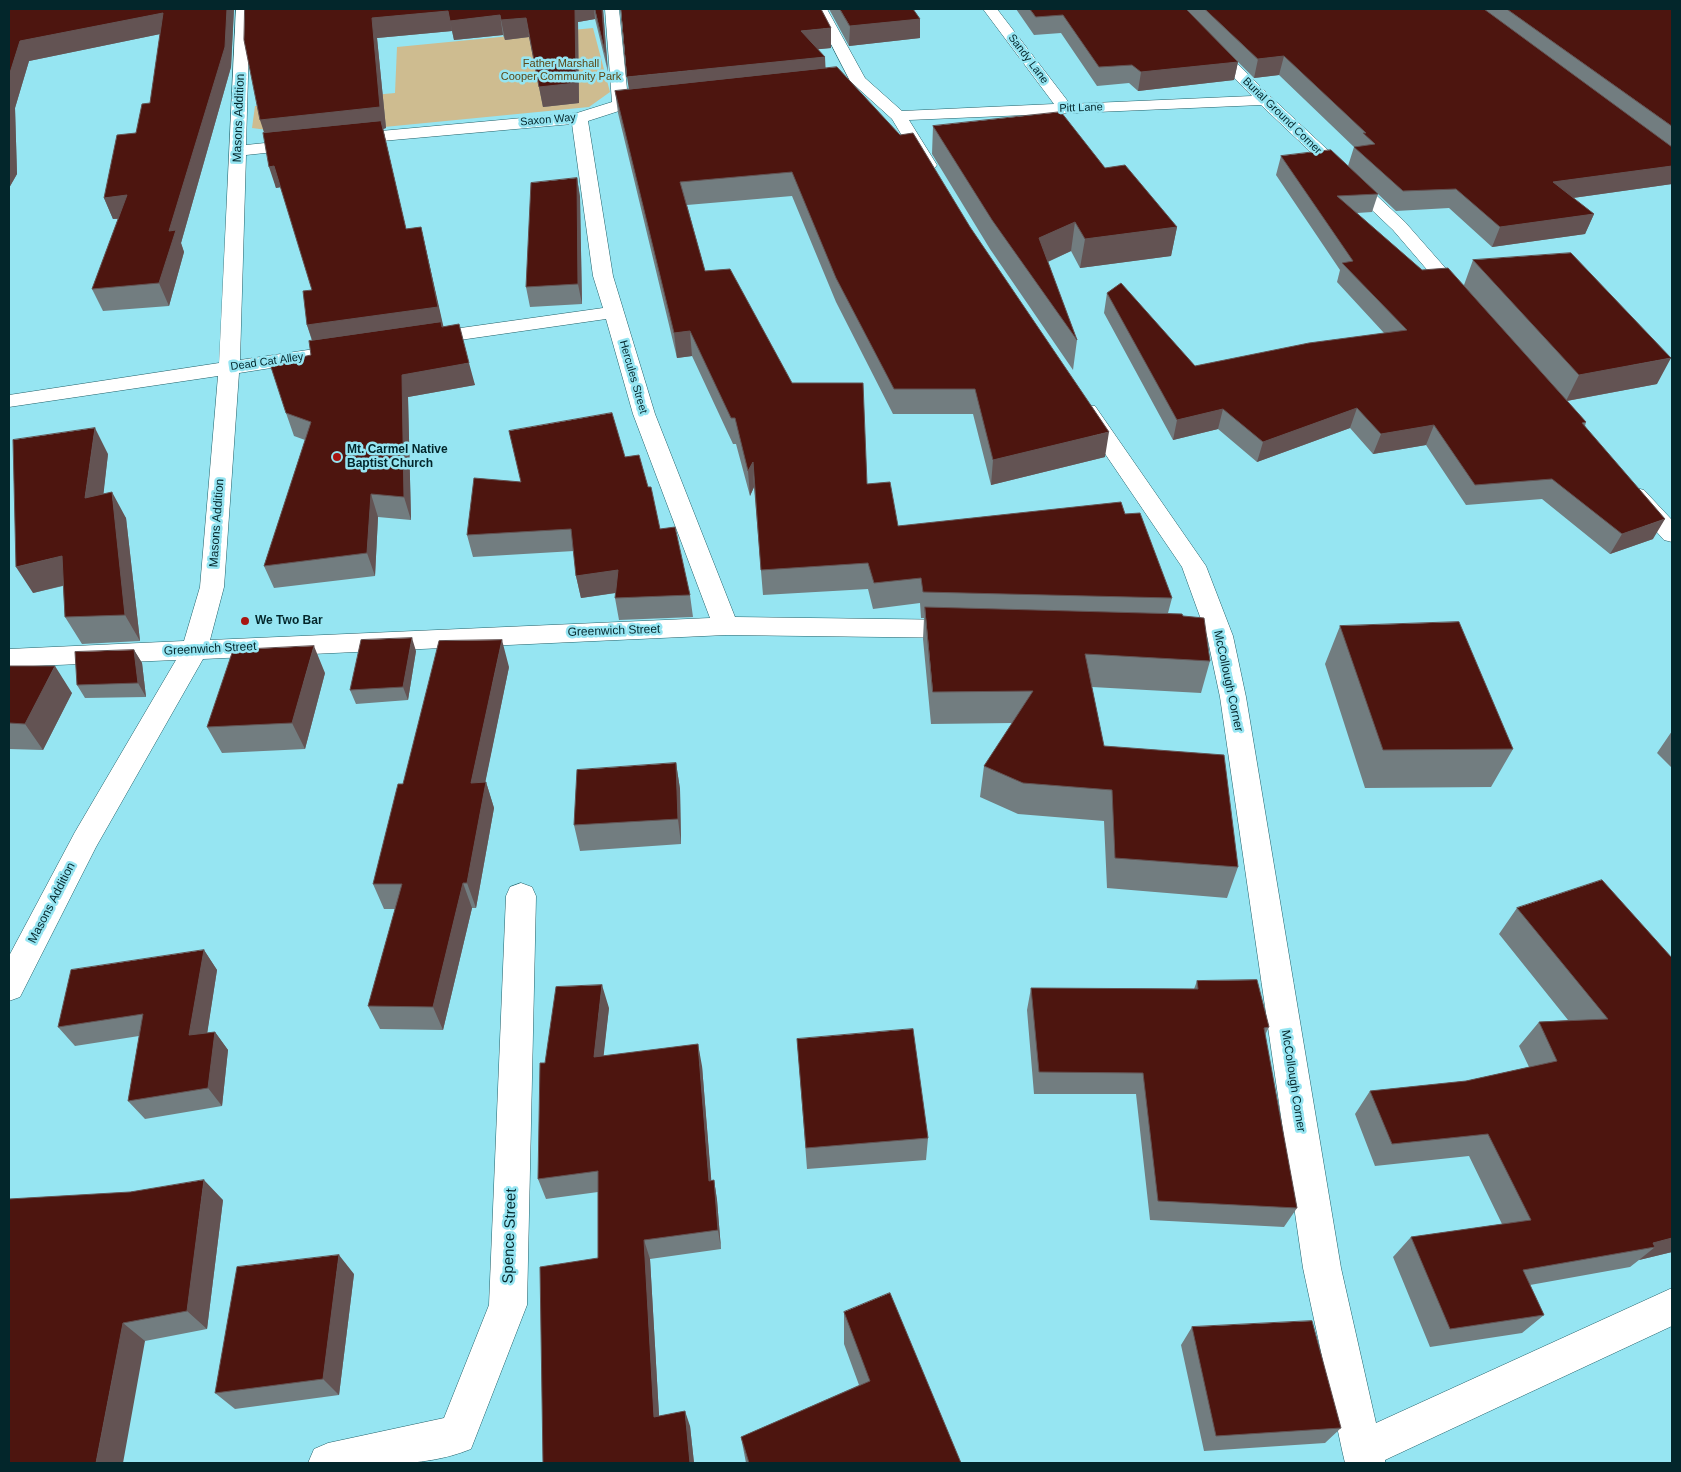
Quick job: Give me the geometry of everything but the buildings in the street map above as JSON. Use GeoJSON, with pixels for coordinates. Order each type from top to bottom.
{"type":"FeatureCollection","features":[{"type":"Feature","properties":{"kind":"street","name":"Masons Addition"},"geometry":{"type":"LineString","coordinates":[[9,987],[85,840],[195,649],[212,587],[229,368],[243,9]]}},
{"type":"Feature","properties":{"kind":"street"},"geometry":{"type":"LineString","coordinates":[[612,9],[620,105]]}},
{"type":"Feature","properties":{"kind":"street"},"geometry":{"type":"LineString","coordinates":[[820,9],[858,80],[898,116],[938,183]]}},
{"type":"Feature","properties":{"kind":"street","name":"Sandy Lane"},"geometry":{"type":"LineString","coordinates":[[990,9],[1066,109]]}},
{"type":"Feature","properties":{"kind":"street","name":"Burial Ground Corner"},"geometry":{"type":"LineString","coordinates":[[1174,9],[1265,100],[1399,226],[1470,308]]}},
{"type":"Feature","properties":{"kind":"street"},"geometry":{"type":"LineString","coordinates":[[838,82],[858,80]]}},
{"type":"Feature","properties":{"kind":"street","name":"Saxon Way"},"geometry":{"type":"LineString","coordinates":[[335,140],[579,118],[620,105],[666,100]]}},
{"type":"Feature","properties":{"kind":"street","name":"Pitt Lane"},"geometry":{"type":"LineString","coordinates":[[898,116],[1265,100]]}},
{"type":"Feature","properties":{"kind":"street","name":"Hercules Street"},"geometry":{"type":"LineString","coordinates":[[579,118],[603,276],[644,414],[726,626]]}},
{"type":"Feature","properties":{"kind":"street"},"geometry":{"type":"LineString","coordinates":[[237,151],[316,142]]}},
{"type":"Feature","properties":{"kind":"street"},"geometry":{"type":"LineString","coordinates":[[404,342],[614,312]]}},
{"type":"Feature","properties":{"kind":"street","name":"Dead Cat Alley"},"geometry":{"type":"LineString","coordinates":[[9,401],[356,350]]}},
{"type":"Feature","properties":{"kind":"street","name":"McCollough Corner"},"geometry":{"type":"LineString","coordinates":[[1076,394],[1194,566],[1220,636],[1235,707],[1322,1268],[1363,1457]]}},
{"type":"Feature","properties":{"kind":"street"},"geometry":{"type":"LineString","coordinates":[[1626,483],[1672,534]]}},
{"type":"Feature","properties":{"kind":"street","name":"Greenwich Street"},"geometry":{"type":"LineString","coordinates":[[9,658],[726,626],[987,630]]}},
{"type":"Feature","properties":{"kind":"street"},"geometry":{"type":"LineString","coordinates":[[1191,635],[1220,636]]}},
{"type":"Feature","properties":{"kind":"street","name":"Spence Street"},"geometry":{"type":"LineString","coordinates":[[328,1463],[457,1436],[508,1305],[522,896]]}},
{"type":"Feature","properties":{"kind":"street"},"geometry":{"type":"LineString","coordinates":[[1363,1457],[1672,1307]]}},
{"type":"Feature","properties":{"kind":"green space","name":"Father Marshall Cooper Community Park"},"geometry":{"type":"Polygon","coordinates":[[[593,28],[610,92],[589,107],[282,137],[275,131],[252,128],[255,106],[395,93],[397,47],[593,28]]]}},
{"type":"Feature","properties":{"kind":"place","name":"Mt. Carmel Native Baptist Church"},"geometry":{"type":"Point","coordinates":[337,457]}},
{"type":"Feature","properties":{"kind":"place","name":"We Two Bar"},"geometry":{"type":"Point","coordinates":[245,621]}}]}
